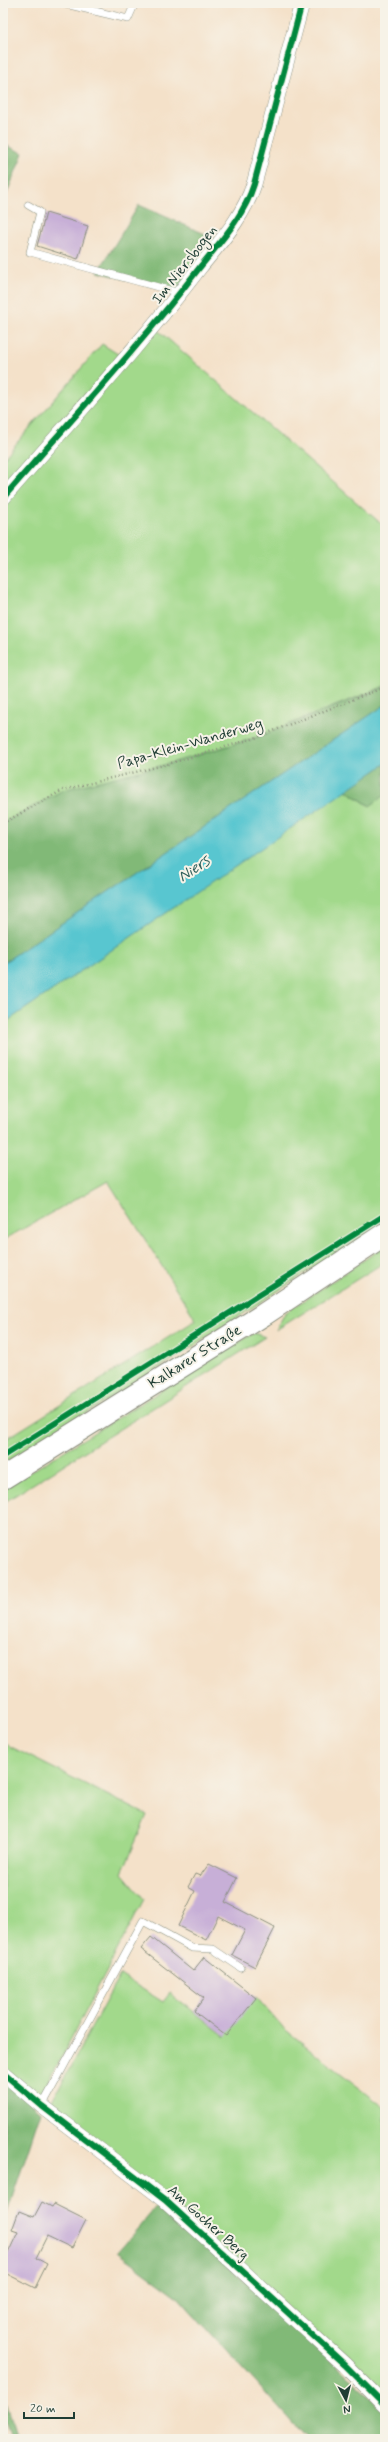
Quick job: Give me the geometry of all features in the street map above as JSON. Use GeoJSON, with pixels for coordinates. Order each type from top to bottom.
{"type":"FeatureCollection","features":[{"type":"Feature","properties":{"kind":"main road","name":"Kalkarer Straße"},"geometry":{"type":"LineString","coordinates":[[3,1478],[263,1315],[385,1234]]}},
{"type":"Feature","properties":{"kind":"street","name":"Im Niersbogen"},"geometry":{"type":"LineString","coordinates":[[3,498],[180,294],[240,216],[249,200],[302,3]]}},
{"type":"Feature","properties":{"kind":"street","name":"Am Gocher Berg"},"geometry":{"type":"LineString","coordinates":[[3,2073],[42,2106],[165,2200],[345,2365],[385,2405]]}},
{"type":"Feature","properties":{"kind":"lane"},"geometry":{"type":"LineString","coordinates":[[61,3],[128,19],[135,3]]}},
{"type":"Feature","properties":{"kind":"lane"},"geometry":{"type":"LineString","coordinates":[[28,205],[40,212],[30,252],[180,294]]}},
{"type":"Feature","properties":{"kind":"lane"},"geometry":{"type":"LineString","coordinates":[[42,2106],[143,1921],[192,1948],[213,1949],[241,1968]]}},
{"type":"Feature","properties":{"kind":"green space"},"geometry":{"type":"Polygon","coordinates":[[[3,144],[23,153],[3,203],[3,144]]]}},
{"type":"Feature","properties":{"kind":"green space"},"geometry":{"type":"Polygon","coordinates":[[[139,205],[221,241],[180,293],[98,272],[139,205]]]}},
{"type":"Feature","properties":{"kind":"green space"},"geometry":{"type":"Polygon","coordinates":[[[153,326],[385,527],[385,686],[255,738],[168,764],[3,823],[3,459],[102,344],[124,358],[153,326]]]}},
{"type":"Feature","properties":{"kind":"green space"},"geometry":{"type":"Polygon","coordinates":[[[385,687],[385,705],[3,963],[3,823],[63,790],[168,764],[255,738],[385,687]]]}},
{"type":"Feature","properties":{"kind":"green space"},"geometry":{"type":"Polygon","coordinates":[[[385,764],[385,795],[370,806],[346,790],[385,764]]]}},
{"type":"Feature","properties":{"kind":"green space"},"geometry":{"type":"Polygon","coordinates":[[[346,790],[368,805],[385,794],[385,1221],[183,1353],[3,1465],[3,1441],[196,1320],[108,1181],[3,1240],[3,1024],[346,790]]]}},
{"type":"Feature","properties":{"kind":"green space"},"geometry":{"type":"Polygon","coordinates":[[[385,1246],[385,1262],[276,1330],[285,1313],[385,1246]]]}},
{"type":"Feature","properties":{"kind":"green space"},"geometry":{"type":"Polygon","coordinates":[[[254,1333],[265,1337],[3,1503],[3,1489],[254,1333]]]}},
{"type":"Feature","properties":{"kind":"green space"},"geometry":{"type":"Polygon","coordinates":[[[3,1743],[147,1815],[122,1873],[144,1899],[40,2098],[3,2066],[3,1743]]]}},
{"type":"Feature","properties":{"kind":"green space"},"geometry":{"type":"Polygon","coordinates":[[[120,1975],[163,2002],[170,1993],[225,2036],[256,1997],[282,2027],[385,2108],[385,2397],[49,2106],[120,1975]]]}},
{"type":"Feature","properties":{"kind":"green space"},"geometry":{"type":"Polygon","coordinates":[[[3,2079],[41,2111],[3,2225],[3,2079]]]}},
{"type":"Feature","properties":{"kind":"green space"},"geometry":{"type":"Polygon","coordinates":[[[160,2203],[385,2410],[385,2439],[307,2439],[177,2296],[117,2252],[160,2203]]]}},
{"type":"Feature","properties":{"kind":"green space"},"geometry":{"type":"Polygon","coordinates":[[[3,2391],[17,2439],[12,2439],[3,2416],[3,2391]]]}},
{"type":"Feature","properties":{"kind":"water","name":"Niers"},"geometry":{"type":"Polygon","coordinates":[[[385,705],[385,764],[3,1024],[3,963],[385,705]]]}},
{"type":"Feature","properties":{"kind":"building"},"geometry":{"type":"Polygon","coordinates":[[[46,213],[88,226],[78,259],[37,246],[46,213]]]}},
{"type":"Feature","properties":{"kind":"building"},"geometry":{"type":"Polygon","coordinates":[[[209,1864],[237,1878],[225,1902],[275,1928],[255,1967],[232,1955],[245,1930],[218,1916],[206,1940],[178,1926],[195,1891],[188,1887],[195,1874],[200,1876],[209,1864]]]}},
{"type":"Feature","properties":{"kind":"building"},"geometry":{"type":"Polygon","coordinates":[[[151,1937],[193,1971],[204,1957],[256,1998],[226,2036],[194,2011],[204,1998],[141,1949],[151,1937]]]}},
{"type":"Feature","properties":{"kind":"building"},"geometry":{"type":"Polygon","coordinates":[[[42,2202],[52,2207],[54,2204],[86,2220],[72,2248],[47,2236],[36,2258],[47,2264],[35,2288],[3,2272],[3,2264],[18,2232],[12,2230],[19,2211],[34,2217],[42,2202]]]}},
{"type":"Feature","properties":{"kind":"cycle path"},"geometry":{"type":"LineString","coordinates":[[3,498],[153,326],[224,238],[238,217],[250,196],[254,184],[302,3]]}},
{"type":"Feature","properties":{"kind":"cycle path"},"geometry":{"type":"LineString","coordinates":[[3,1456],[385,1215]]}},
{"type":"Feature","properties":{"kind":"cycle path"},"geometry":{"type":"LineString","coordinates":[[3,2073],[42,2106],[165,2200],[345,2365],[385,2405]]}}]}
